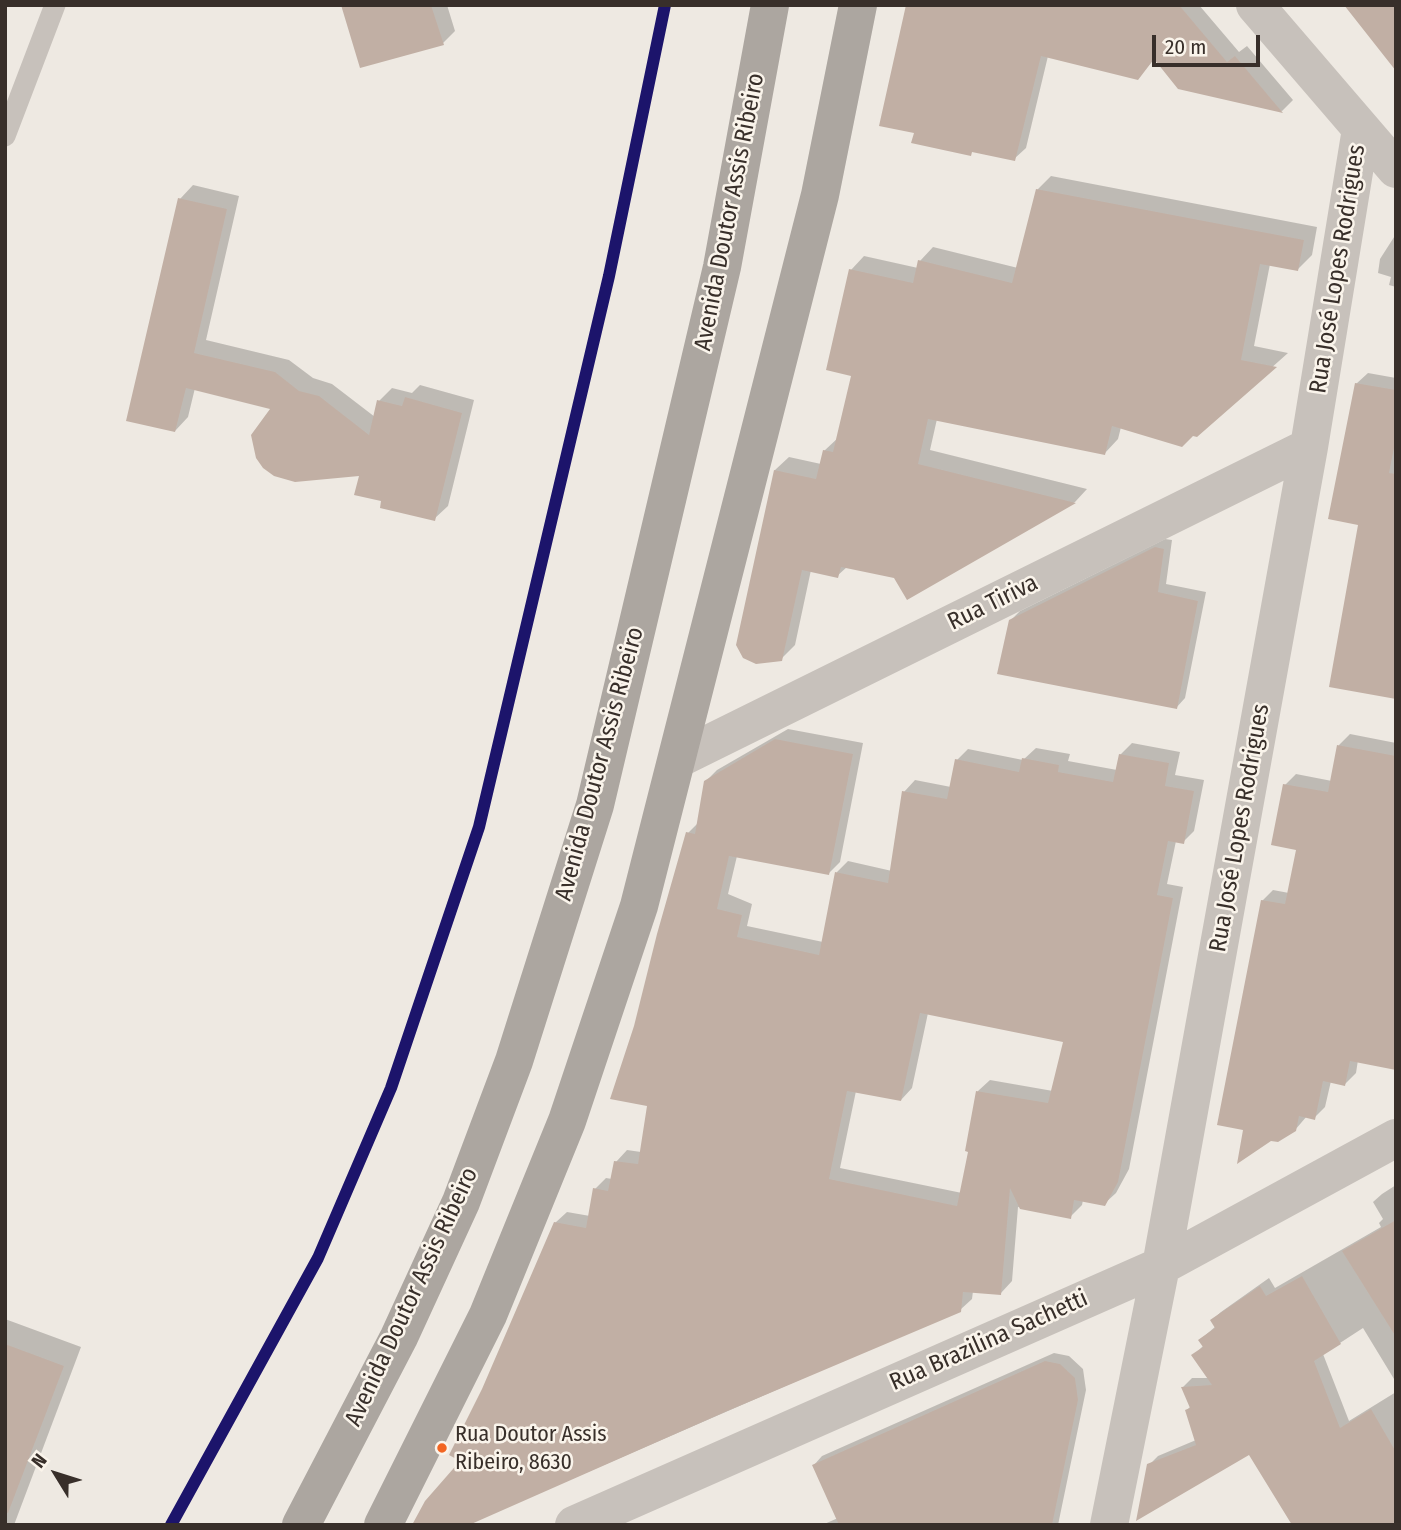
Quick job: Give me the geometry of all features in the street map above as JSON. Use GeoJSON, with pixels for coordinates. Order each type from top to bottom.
{"type":"FeatureCollection","features":[{"type":"Feature","properties":{"kind":"main road","name":"Avenida Doutor Assis Ribeiro"},"geometry":{"type":"LineString","coordinates":[[301,1525],[399,1337],[461,1202],[514,1061],[595,805],[722,267],[770,5]]}},
{"type":"Feature","properties":{"kind":"main road"},"geometry":{"type":"LineString","coordinates":[[383,1525],[488,1315],[567,1121],[639,906],[820,195],[858,5]]}},
{"type":"Feature","properties":{"kind":"street"},"geometry":{"type":"LineString","coordinates":[[1255,5],[1396,169]]}},
{"type":"Feature","properties":{"kind":"street","name":"Rua José Lopes Rodrigues"},"geometry":{"type":"LineString","coordinates":[[1109,1525],[1161,1266],[1309,447],[1361,129]]}},
{"type":"Feature","properties":{"kind":"street","name":"Rua Tiriva"},"geometry":{"type":"LineString","coordinates":[[678,759],[1309,447]]}},
{"type":"Feature","properties":{"kind":"street","name":"Rua Brazilina Sachetti"},"geometry":{"type":"LineString","coordinates":[[573,1525],[1161,1266],[1396,1138]]}},
{"type":"Feature","properties":{"kind":"lane"},"geometry":{"type":"LineString","coordinates":[[5,136],[55,5]]}},
{"type":"Feature","properties":{"kind":"building"},"geometry":{"type":"Polygon","coordinates":[[[341,5],[431,5],[444,45],[360,68],[341,5]]]}},
{"type":"Feature","properties":{"kind":"building"},"geometry":{"type":"Polygon","coordinates":[[[906,5],[1179,5],[1227,62],[1235,56],[1283,113],[1178,89],[1154,59],[1138,80],[1041,56],[1015,161],[972,152],[971,156],[911,143],[914,133],[879,126],[906,5]]]}},
{"type":"Feature","properties":{"kind":"building"},"geometry":{"type":"Polygon","coordinates":[[[1344,5],[1396,5],[1396,71],[1344,5]]]}},
{"type":"Feature","properties":{"kind":"building"},"geometry":{"type":"Polygon","coordinates":[[[1036,189],[1304,240],[1298,271],[1260,264],[1241,360],[1277,367],[1182,447],[1112,426],[1105,455],[928,419],[918,464],[1076,503],[907,600],[894,578],[841,567],[838,578],[802,570],[782,661],[756,664],[743,658],[736,645],[774,470],[816,479],[823,450],[833,452],[851,376],[826,370],[849,269],[913,283],[918,260],[1012,283],[1036,189]]]}},
{"type":"Feature","properties":{"kind":"building"},"geometry":{"type":"Polygon","coordinates":[[[178,198],[227,209],[194,353],[275,372],[299,391],[319,396],[369,435],[377,400],[402,406],[405,397],[462,413],[435,521],[380,508],[381,501],[354,495],[359,476],[295,482],[274,476],[263,468],[256,458],[251,435],[270,409],[186,388],[175,432],[126,421],[178,198]]]}},
{"type":"Feature","properties":{"kind":"building"},"geometry":{"type":"Polygon","coordinates":[[[1355,383],[1396,390],[1396,438],[1389,473],[1396,474],[1396,699],[1329,687],[1358,525],[1328,519],[1355,383]]]}},
{"type":"Feature","properties":{"kind":"building"},"geometry":{"type":"Polygon","coordinates":[[[1155,547],[1164,549],[1158,592],[1198,601],[1177,709],[997,674],[1009,620],[1155,547]]]}},
{"type":"Feature","properties":{"kind":"building"},"geometry":{"type":"Polygon","coordinates":[[[775,739],[853,754],[829,875],[729,856],[717,909],[742,915],[737,937],[819,955],[835,872],[888,883],[902,791],[947,799],[955,759],[1019,772],[1022,758],[1059,765],[1058,772],[1113,782],[1119,754],[1169,763],[1165,786],[1194,791],[1184,844],[1168,841],[1157,895],[1173,898],[1118,1182],[1105,1206],[1074,1200],[1071,1219],[1020,1209],[1010,1188],[1001,1295],[963,1292],[961,1312],[469,1525],[412,1525],[425,1501],[460,1461],[449,1455],[482,1389],[554,1222],[586,1228],[593,1188],[608,1191],[614,1161],[638,1164],[647,1106],[610,1099],[634,1026],[686,832],[695,834],[704,781],[775,739]],[[920,1013],[901,1101],[847,1091],[829,1179],[957,1206],[976,1091],[1048,1103],[1063,1042],[920,1013]]]}},
{"type":"Feature","properties":{"kind":"building"},"geometry":{"type":"Polygon","coordinates":[[[1337,745],[1396,756],[1396,1070],[1350,1061],[1345,1086],[1323,1081],[1315,1120],[1299,1116],[1296,1131],[1278,1142],[1271,1141],[1237,1164],[1243,1130],[1217,1125],[1261,900],[1285,904],[1296,850],[1271,845],[1283,784],[1328,792],[1337,745]]]}},
{"type":"Feature","properties":{"kind":"building"},"geometry":{"type":"Polygon","coordinates":[[[1396,1220],[1396,1337],[1342,1251],[1396,1220]]]}},
{"type":"Feature","properties":{"kind":"building"},"geometry":{"type":"Polygon","coordinates":[[[1302,1276],[1341,1344],[1314,1361],[1340,1428],[1371,1409],[1396,1452],[1396,1525],[1292,1525],[1249,1455],[1136,1521],[1147,1464],[1196,1445],[1185,1410],[1190,1408],[1181,1387],[1212,1385],[1191,1355],[1203,1347],[1198,1340],[1215,1328],[1210,1320],[1260,1286],[1266,1296],[1302,1276]]]}},
{"type":"Feature","properties":{"kind":"building"},"geometry":{"type":"Polygon","coordinates":[[[5,1344],[64,1366],[8,1513],[5,1512],[5,1344]]]}},
{"type":"Feature","properties":{"kind":"building"},"geometry":{"type":"Polygon","coordinates":[[[1045,1361],[1060,1364],[1075,1378],[1078,1400],[1052,1525],[839,1525],[812,1465],[1045,1361]]]}},
{"type":"Feature","properties":{"kind":"transit line"},"geometry":{"type":"LineString","coordinates":[[171,1525],[318,1258],[391,1088],[479,827],[609,276],[665,5]]}},
{"type":"Feature","properties":{"kind":"place","name":"Rua Doutor Assis Ribeiro, 8630"},"geometry":{"type":"Point","coordinates":[442,1448]}}]}
